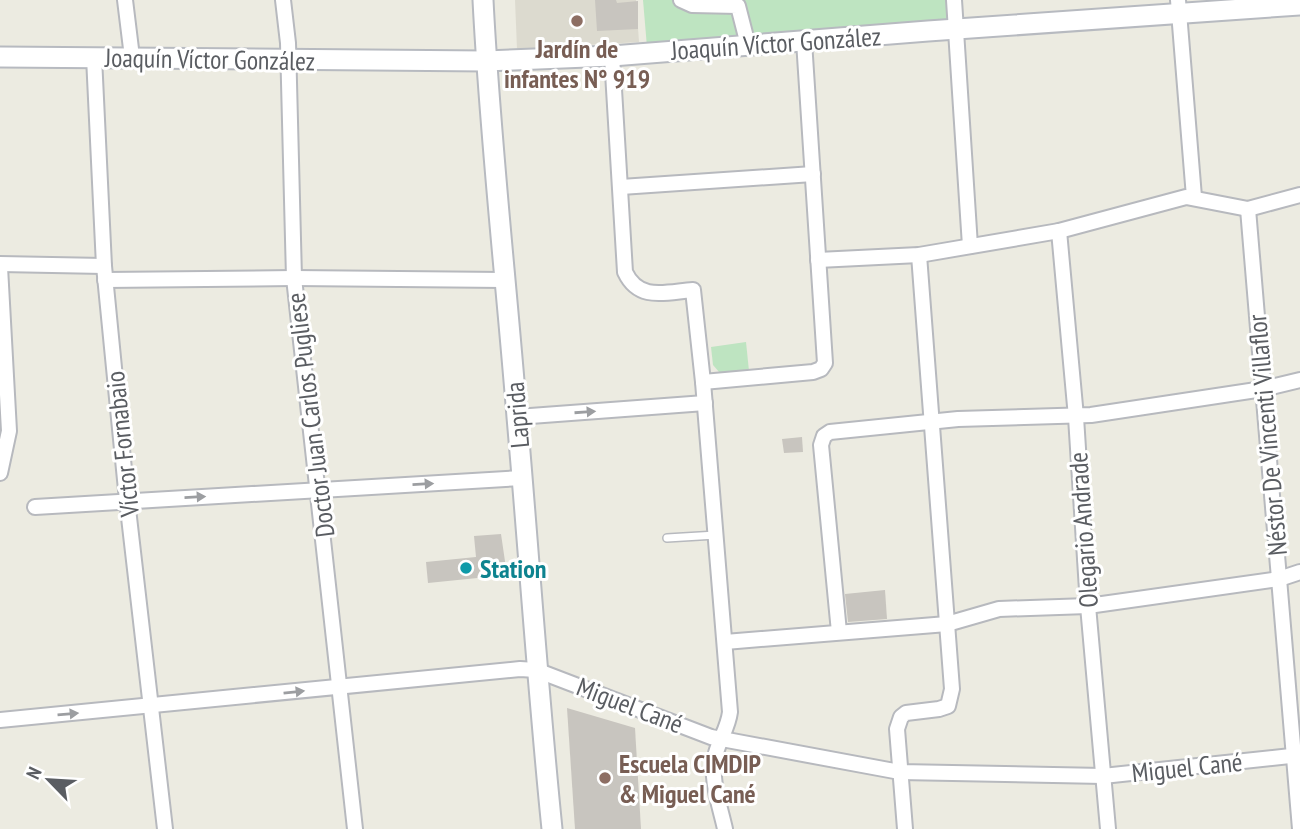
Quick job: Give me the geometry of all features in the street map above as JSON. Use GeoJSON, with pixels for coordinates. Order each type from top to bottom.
{"type":"FeatureCollection","features":[{"type":"Feature","properties":{"kind":"street"},"geometry":{"type":"LineString","coordinates":[[125,0],[132,57]]}},
{"type":"Feature","properties":{"kind":"street","name":"Doctor Juan Carlos Pugliese"},"geometry":{"type":"LineString","coordinates":[[283,0],[288,60],[294,278],[355,829]]}},
{"type":"Feature","properties":{"kind":"street","name":"Laprida"},"geometry":{"type":"LineString","coordinates":[[483,0],[536,670],[552,829]]}},
{"type":"Feature","properties":{"kind":"street"},"geometry":{"type":"LineString","coordinates":[[681,0],[692,5],[738,6],[748,45]]}},
{"type":"Feature","properties":{"kind":"street"},"geometry":{"type":"LineString","coordinates":[[954,0],[970,246]]}},
{"type":"Feature","properties":{"kind":"street","name":"Joaquín Víctor González"},"geometry":{"type":"LineString","coordinates":[[0,57],[486,61],[804,41],[1178,7],[1300,5]]}},
{"type":"Feature","properties":{"kind":"street"},"geometry":{"type":"LineString","coordinates":[[1178,7],[1194,197]]}},
{"type":"Feature","properties":{"kind":"street"},"geometry":{"type":"LineString","coordinates":[[703,382],[813,372],[821,369],[825,363],[804,41]]}},
{"type":"Feature","properties":{"kind":"street"},"geometry":{"type":"LineString","coordinates":[[612,55],[625,272],[631,284],[648,293],[695,289],[730,712],[729,724],[715,759],[715,783],[725,829]]}},
{"type":"Feature","properties":{"kind":"street","name":"Víctor Fornabaio"},"geometry":{"type":"LineString","coordinates":[[94,57],[104,273],[165,829]]}},
{"type":"Feature","properties":{"kind":"street"},"geometry":{"type":"LineString","coordinates":[[621,187],[813,174]]}},
{"type":"Feature","properties":{"kind":"street"},"geometry":{"type":"LineString","coordinates":[[818,260],[919,255],[1059,231],[1177,199],[1194,197],[1248,209],[1300,195]]}},
{"type":"Feature","properties":{"kind":"street","name":"Néstor De Vincenti Villaflor"},"geometry":{"type":"LineString","coordinates":[[1248,209],[1279,579],[1297,755],[1300,829]]}},
{"type":"Feature","properties":{"kind":"street","name":"Olegario Andrade"},"geometry":{"type":"LineString","coordinates":[[1059,231],[1076,417],[1087,606],[1108,829]]}},
{"type":"Feature","properties":{"kind":"street"},"geometry":{"type":"LineString","coordinates":[[905,829],[897,729],[901,717],[906,713],[948,706],[952,690],[919,255]]}},
{"type":"Feature","properties":{"kind":"street"},"geometry":{"type":"LineString","coordinates":[[0,473],[4,442],[0,265],[104,273],[505,280]]}},
{"type":"Feature","properties":{"kind":"street"},"geometry":{"type":"LineString","coordinates":[[839,632],[821,445],[824,436],[830,432],[930,421],[1076,417],[1263,389],[1300,380]]}},
{"type":"Feature","properties":{"kind":"street"},"geometry":{"type":"LineString","coordinates":[[517,417],[705,403]]}},
{"type":"Feature","properties":{"kind":"street"},"geometry":{"type":"LineString","coordinates":[[35,507],[522,478]]}},
{"type":"Feature","properties":{"kind":"street"},"geometry":{"type":"LineString","coordinates":[[724,642],[947,624],[999,609],[1087,606],[1279,579],[1300,572]]}},
{"type":"Feature","properties":{"kind":"street","name":"Miguel Cané"},"geometry":{"type":"LineString","coordinates":[[0,720],[520,669],[536,670],[722,740],[900,772],[1103,776],[1297,755]]}},
{"type":"Feature","properties":{"kind":"lane"},"geometry":{"type":"LineString","coordinates":[[667,538],[716,535]]}},
{"type":"Feature","properties":{"kind":"shaded area","name":"Jardín de infantes N° 919"},"geometry":{"type":"Polygon","coordinates":[[[515,0],[636,0],[639,42],[517,49],[515,0]]]}},
{"type":"Feature","properties":{"kind":"green space"},"geometry":{"type":"Polygon","coordinates":[[[643,0],[947,0],[949,25],[647,47],[643,0]]]}},
{"type":"Feature","properties":{"kind":"green space"},"geometry":{"type":"Polygon","coordinates":[[[746,342],[749,371],[720,373],[713,365],[711,347],[746,342]]]}},
{"type":"Feature","properties":{"kind":"building","name":"Jardín de infantes N° 919"},"geometry":{"type":"Polygon","coordinates":[[[595,0],[616,0],[617,3],[638,1],[638,29],[597,31],[595,0]]]}},
{"type":"Feature","properties":{"kind":"building"},"geometry":{"type":"Polygon","coordinates":[[[802,437],[803,452],[784,453],[782,439],[802,437]]]}},
{"type":"Feature","properties":{"kind":"building","name":"Station"},"geometry":{"type":"Polygon","coordinates":[[[501,534],[507,575],[428,583],[426,562],[476,557],[474,536],[501,534]]]}},
{"type":"Feature","properties":{"kind":"building"},"geometry":{"type":"Polygon","coordinates":[[[885,590],[887,619],[848,622],[845,594],[885,590]]]}},
{"type":"Feature","properties":{"kind":"building","name":"Escuela CIMDIP & Miguel Cané"},"geometry":{"type":"Polygon","coordinates":[[[567,708],[635,728],[641,829],[575,829],[567,708]]]}},
{"type":"Feature","properties":{"kind":"place","name":"Jardín de infantes N° 919"},"geometry":{"type":"Point","coordinates":[577,21]}},
{"type":"Feature","properties":{"kind":"place","name":"Station"},"geometry":{"type":"Point","coordinates":[466,568]}},
{"type":"Feature","properties":{"kind":"place","name":"Escuela CIMDIP & Miguel Cané"},"geometry":{"type":"Point","coordinates":[605,778]}}]}
